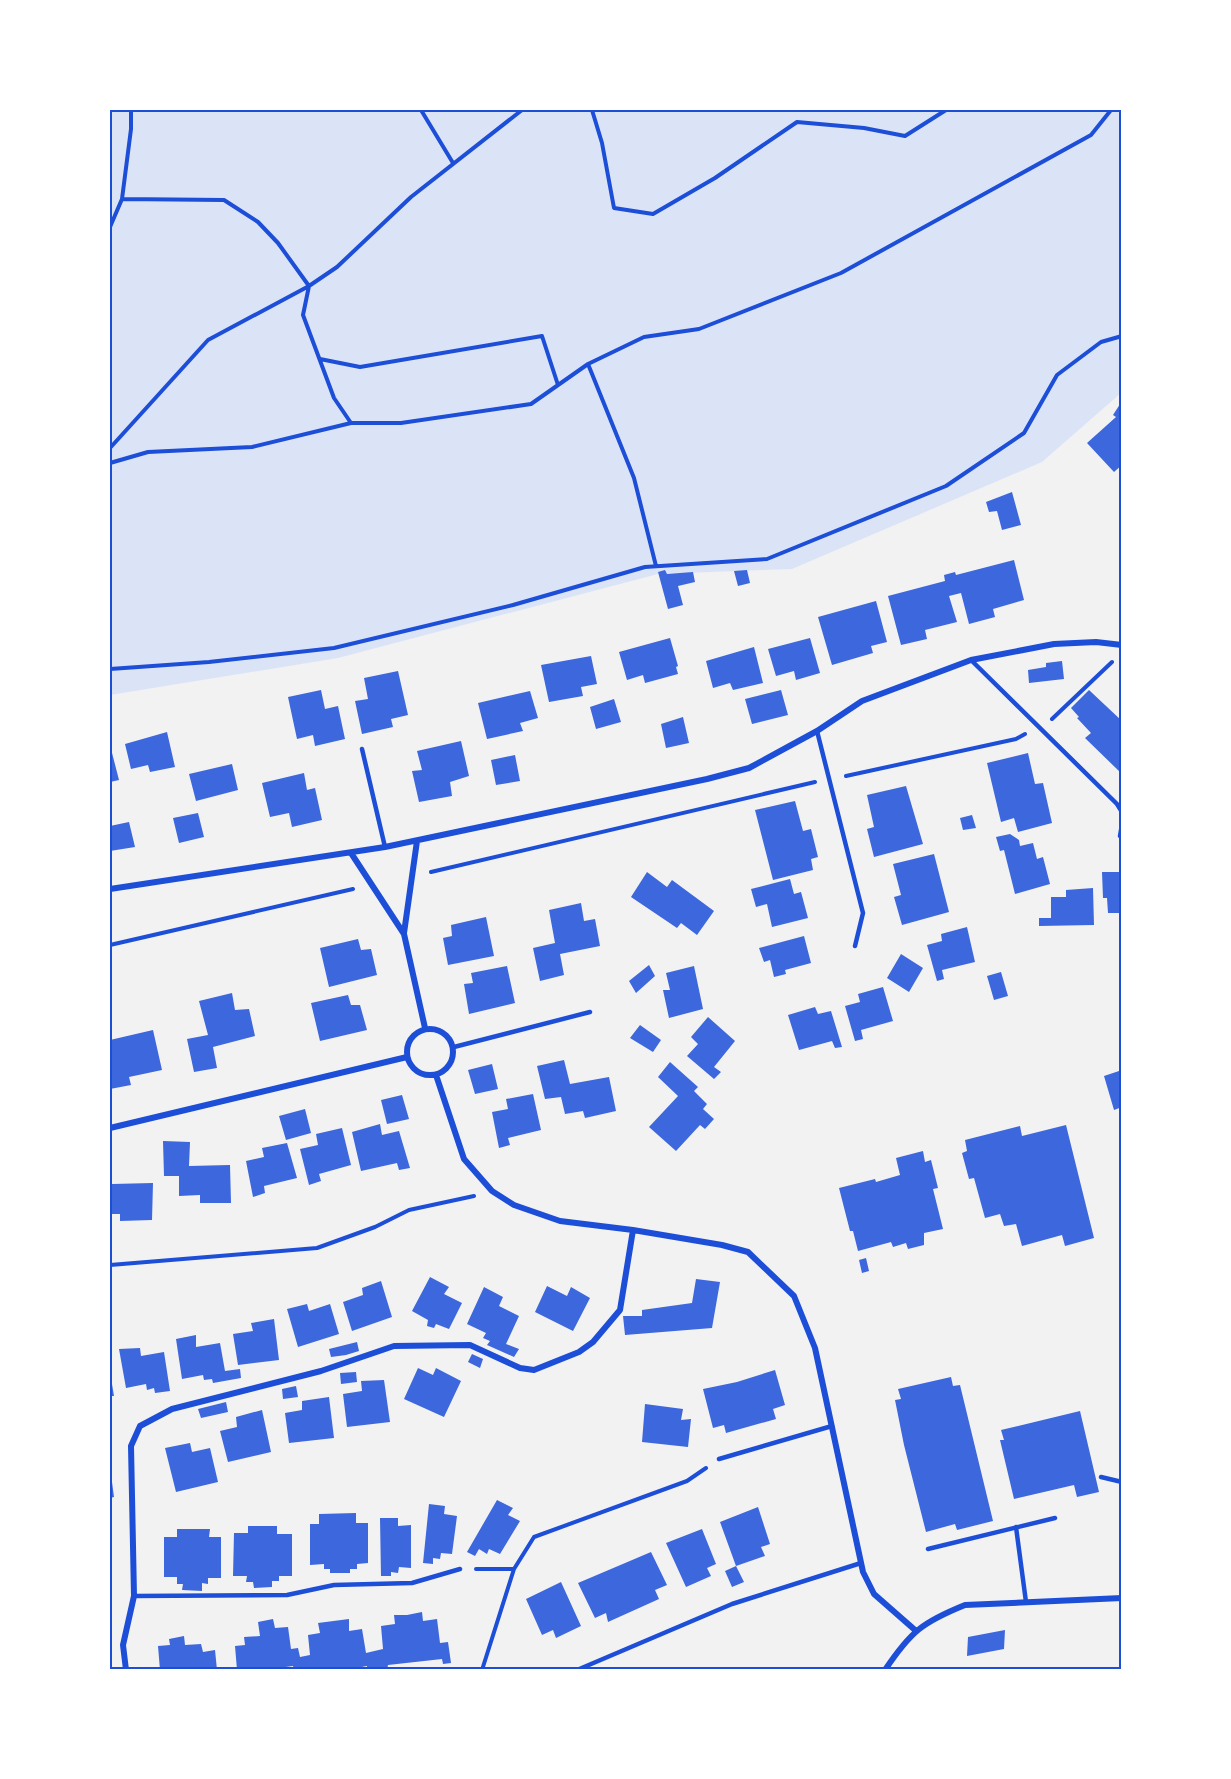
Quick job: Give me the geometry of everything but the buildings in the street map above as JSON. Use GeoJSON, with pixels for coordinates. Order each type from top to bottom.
{"type":"FeatureCollection","features":[{"type":"Feature","properties":{"kind":"street"},"geometry":{"type":"LineString","coordinates":[[110,889],[385,848],[707,779],[749,768],[817,731],[862,701],[971,660],[1054,644],[1096,642],[1122,645]]}},
{"type":"Feature","properties":{"kind":"street"},"geometry":{"type":"LineString","coordinates":[[404,934],[417,841]]}},
{"type":"Feature","properties":{"kind":"street"},"geometry":{"type":"LineString","coordinates":[[351,853],[404,934],[425,1028]]}},
{"type":"Feature","properties":{"kind":"street"},"geometry":{"type":"LineString","coordinates":[[425,1028],[443,1032],[448,1036],[453,1047],[453,1059],[446,1070],[436,1075],[423,1075],[413,1068],[407,1057],[407,1045],[414,1034],[425,1028]]}},
{"type":"Feature","properties":{"kind":"street"},"geometry":{"type":"LineString","coordinates":[[110,1128],[407,1057]]}},
{"type":"Feature","properties":{"kind":"street"},"geometry":{"type":"LineString","coordinates":[[436,1075],[464,1159],[492,1191],[514,1205],[560,1221],[633,1230],[722,1245],[748,1252],[794,1296],[815,1348],[861,1563],[874,1594],[915,1630]]}},
{"type":"Feature","properties":{"kind":"street"},"geometry":{"type":"LineString","coordinates":[[126,1670],[123,1645],[134,1596],[131,1446],[140,1426],[172,1409],[321,1371],[394,1346],[470,1345],[520,1368],[534,1370],[579,1352],[593,1342],[620,1310],[633,1230]]}},
{"type":"Feature","properties":{"kind":"street"},"geometry":{"type":"LineString","coordinates":[[885,1670],[915,1630],[965,1605],[1122,1598]]}},
{"type":"Feature","properties":{"kind":"lane"},"geometry":{"type":"LineString","coordinates":[[971,660],[1117,804],[1122,812]]}},
{"type":"Feature","properties":{"kind":"lane"},"geometry":{"type":"LineString","coordinates":[[817,731],[864,913],[855,946]]}},
{"type":"Feature","properties":{"kind":"lane"},"geometry":{"type":"LineString","coordinates":[[362,749],[385,848]]}},
{"type":"Feature","properties":{"kind":"lane"},"geometry":{"type":"LineString","coordinates":[[1120,836],[1122,824]]}},
{"type":"Feature","properties":{"kind":"lane"},"geometry":{"type":"LineString","coordinates":[[453,1047],[590,1012]]}},
{"type":"Feature","properties":{"kind":"lane"},"geometry":{"type":"LineString","coordinates":[[719,1459],[832,1426]]}},
{"type":"Feature","properties":{"kind":"lane"},"geometry":{"type":"LineString","coordinates":[[1101,1477],[1122,1482]]}},
{"type":"Feature","properties":{"kind":"lane"},"geometry":{"type":"LineString","coordinates":[[928,1549],[1055,1518]]}},
{"type":"Feature","properties":{"kind":"lane"},"geometry":{"type":"LineString","coordinates":[[1016,1527],[1026,1602]]}},
{"type":"Feature","properties":{"kind":"lane"},"geometry":{"type":"LineString","coordinates":[[577,1670],[732,1604],[861,1563]]}},
{"type":"Feature","properties":{"kind":"lane"},"geometry":{"type":"LineString","coordinates":[[134,1596],[287,1595],[334,1585],[412,1583],[459,1569]]}},
{"type":"Feature","properties":{"kind":"path"},"geometry":{"type":"LineString","coordinates":[[110,227],[122,199],[131,129],[131,110]]}},
{"type":"Feature","properties":{"kind":"path"},"geometry":{"type":"LineString","coordinates":[[421,110],[453,163]]}},
{"type":"Feature","properties":{"kind":"path"},"geometry":{"type":"LineString","coordinates":[[110,448],[208,340],[309,286],[337,267],[411,197],[522,110]]}},
{"type":"Feature","properties":{"kind":"path"},"geometry":{"type":"LineString","coordinates":[[592,110],[602,143],[614,208],[653,214],[715,178],[797,122],[864,128],[905,136],[946,110]]}},
{"type":"Feature","properties":{"kind":"path"},"geometry":{"type":"LineString","coordinates":[[110,463],[148,452],[252,447],[351,423],[401,423],[531,404],[588,364],[644,338],[699,329],[841,273],[1091,135],[1111,110]]}},
{"type":"Feature","properties":{"kind":"path"},"geometry":{"type":"LineString","coordinates":[[122,199],[224,200],[258,222],[278,243],[309,286],[303,315],[334,398],[351,423]]}},
{"type":"Feature","properties":{"kind":"path"},"geometry":{"type":"LineString","coordinates":[[319,358],[360,367],[542,336],[558,386]]}},
{"type":"Feature","properties":{"kind":"path"},"geometry":{"type":"LineString","coordinates":[[110,669],[209,662],[334,648],[513,605],[645,567],[767,559],[946,486],[1024,433],[1057,375],[1101,342],[1122,336]]}},
{"type":"Feature","properties":{"kind":"path"},"geometry":{"type":"LineString","coordinates":[[588,364],[634,478],[656,566]]}},
{"type":"Feature","properties":{"kind":"path"},"geometry":{"type":"LineString","coordinates":[[413,876],[829,779],[1016,739],[1051,721],[1114,661]]}},
{"type":"Feature","properties":{"kind":"path"},"geometry":{"type":"LineString","coordinates":[[110,945],[373,885]]}},
{"type":"Feature","properties":{"kind":"path"},"geometry":{"type":"LineString","coordinates":[[110,1265],[317,1248],[375,1227],[409,1210],[470,1198]]}},
{"type":"Feature","properties":{"kind":"path"},"geometry":{"type":"LineString","coordinates":[[482,1670],[514,1569],[534,1536],[687,1481],[719,1459]]}},
{"type":"Feature","properties":{"kind":"path"},"geometry":{"type":"LineString","coordinates":[[459,1569],[514,1569]]}},
{"type":"Feature","properties":{"kind":"shaded area"},"geometry":{"type":"Polygon","coordinates":[[[110,110],[1121,110],[1121,393],[1042,462],[792,569],[658,574],[338,658],[110,695],[110,110]]]}}]}
